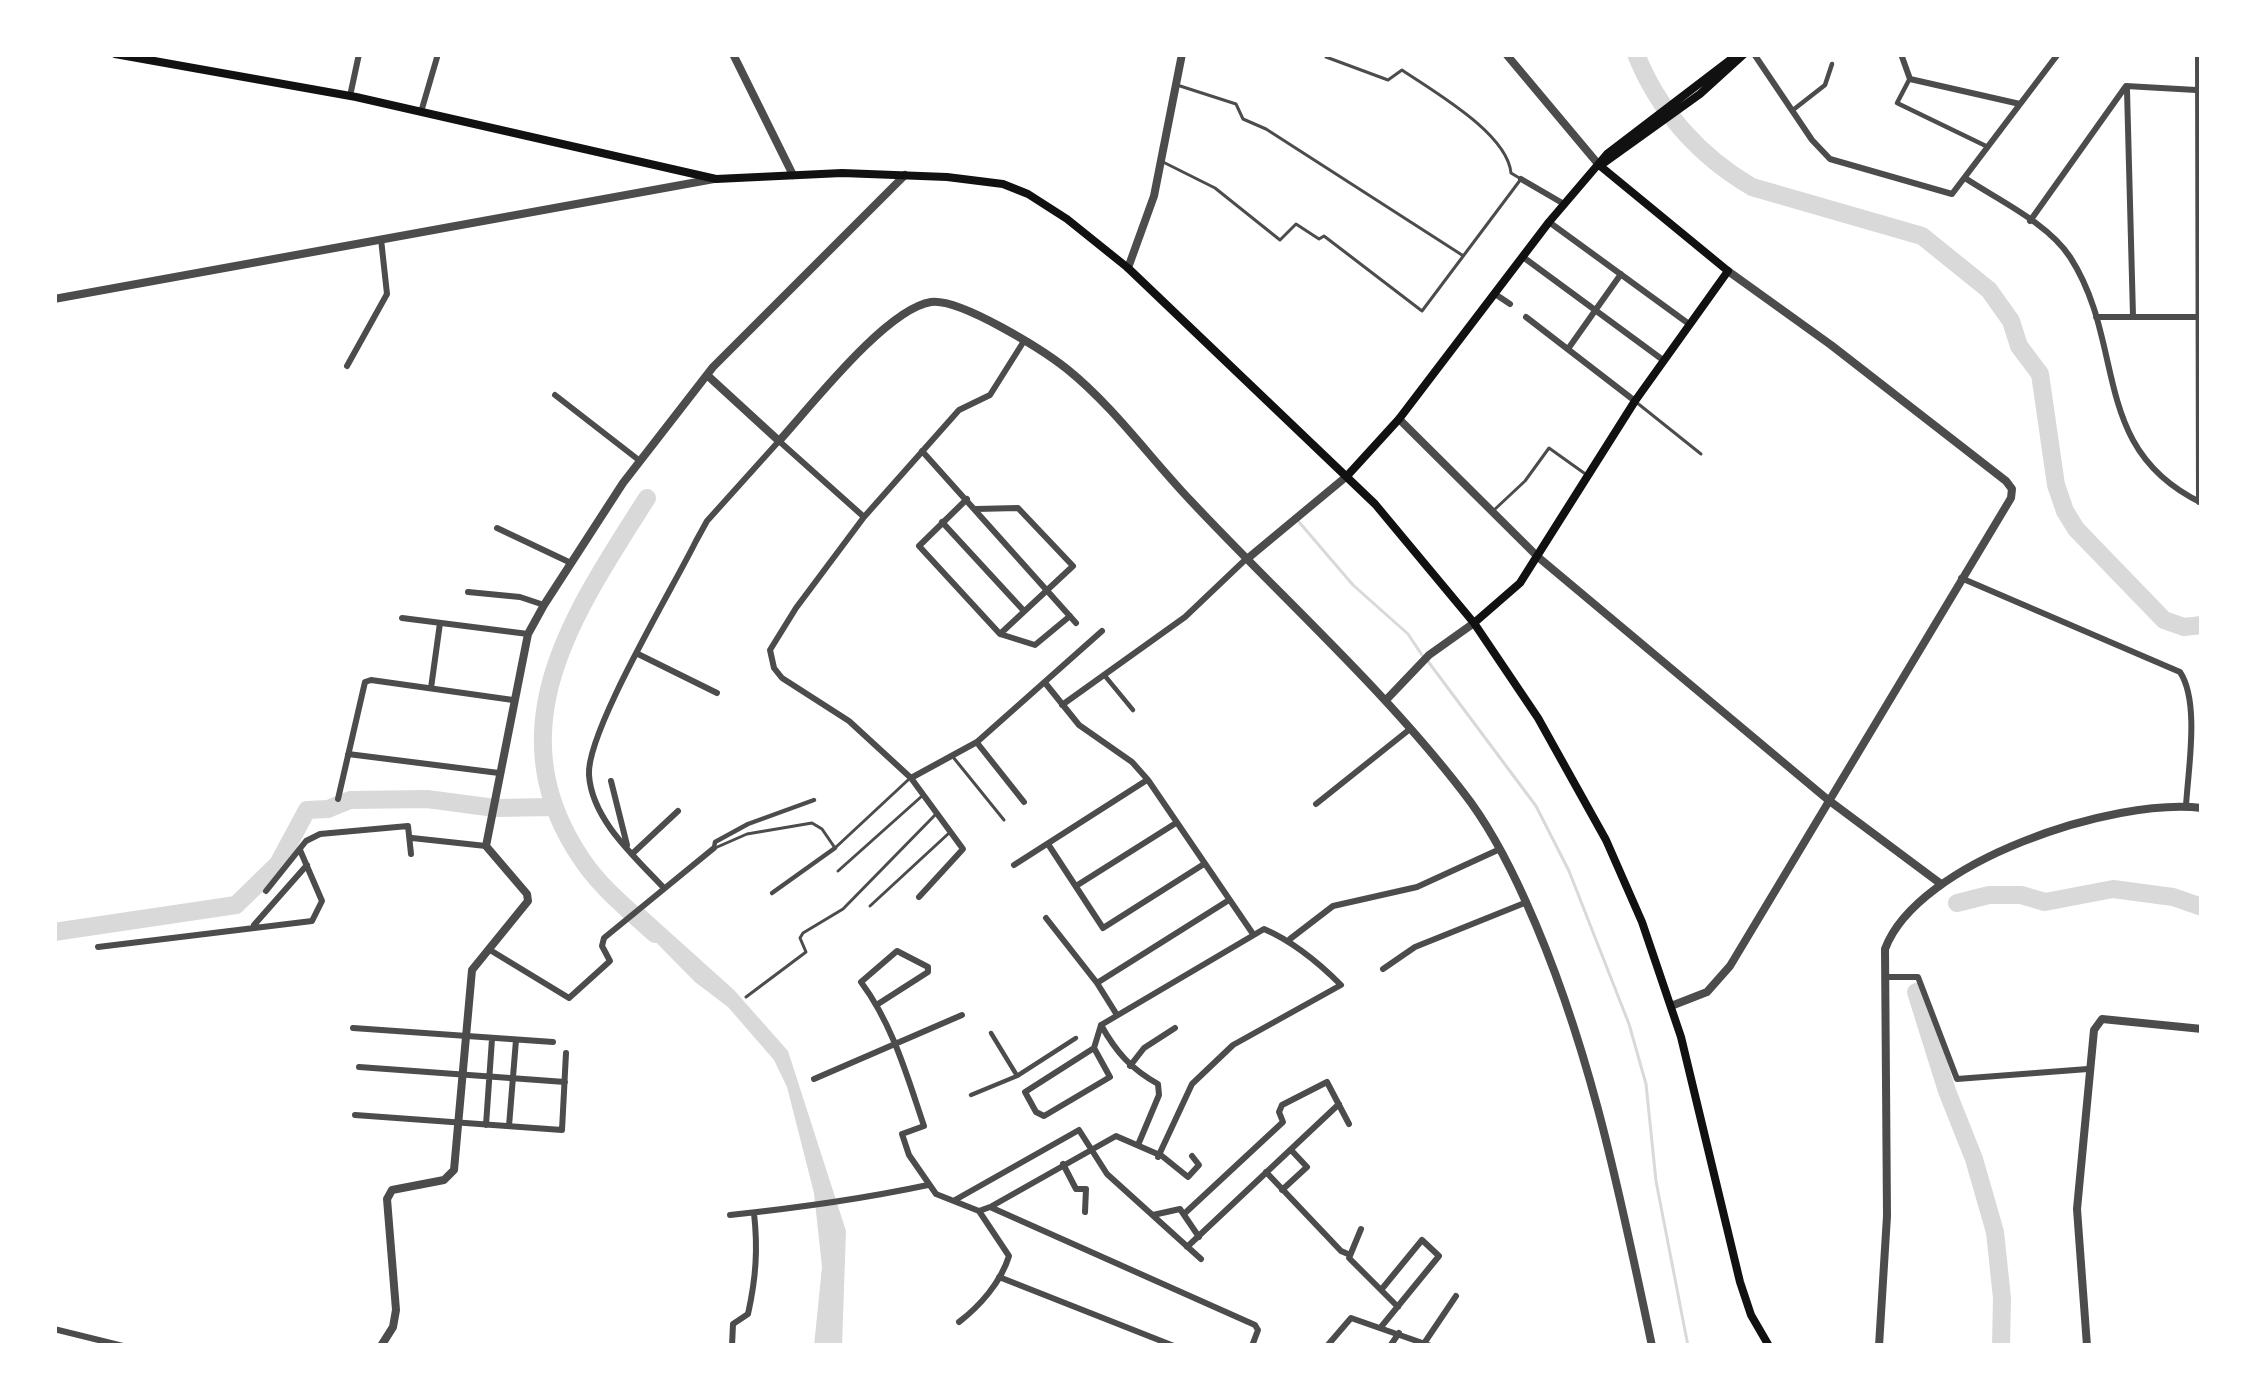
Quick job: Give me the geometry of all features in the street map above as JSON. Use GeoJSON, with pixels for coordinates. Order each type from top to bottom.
{"type":"FeatureCollection","features":[{"type":"Feature","properties":{"kind":"main road"},"geometry":{"type":"LineString","coordinates":[[116,54],[350,96],[716,179],[906,174],[1003,184],[1028,194],[1128,268],[1347,476],[1474,623],[1570,769],[1642,922],[1671,1006],[1740,1282],[1750,1315],[1769,1346]]}},
{"type":"Feature","properties":{"kind":"main road"},"geometry":{"type":"LineString","coordinates":[[1347,476],[1399,419],[1564,204],[1600,166],[1741,54]]}},
{"type":"Feature","properties":{"kind":"main road"},"geometry":{"type":"LineString","coordinates":[[1474,623],[1520,583],[1635,401],[1728,271],[1600,166]]}},
{"type":"Feature","properties":{"kind":"street"},"geometry":{"type":"LineString","coordinates":[[350,96],[359,54]]}},
{"type":"Feature","properties":{"kind":"street"},"geometry":{"type":"LineString","coordinates":[[422,112],[438,54]]}},
{"type":"Feature","properties":{"kind":"street"},"geometry":{"type":"LineString","coordinates":[[733,54],[793,175]]}},
{"type":"Feature","properties":{"kind":"street"},"geometry":{"type":"LineString","coordinates":[[1128,268],[1142,239],[1162,162],[1182,54]]}},
{"type":"Feature","properties":{"kind":"street"},"geometry":{"type":"LineString","coordinates":[[1506,54],[1600,166]]}},
{"type":"Feature","properties":{"kind":"street"},"geometry":{"type":"LineString","coordinates":[[1754,54],[1830,159],[1952,194],[2058,54]]}},
{"type":"Feature","properties":{"kind":"street"},"geometry":{"type":"LineString","coordinates":[[1901,54],[1910,80],[1898,103],[1988,147]]}},
{"type":"Feature","properties":{"kind":"street"},"geometry":{"type":"LineString","coordinates":[[1966,178],[2030,221],[2068,254],[2096,317],[2122,417],[2138,452],[2172,488],[2200,503],[2198,54]]}},
{"type":"Feature","properties":{"kind":"street"},"geometry":{"type":"LineString","coordinates":[[1793,110],[1825,85],[1832,64]]}},
{"type":"Feature","properties":{"kind":"street"},"geometry":{"type":"LineString","coordinates":[[1910,80],[2020,104]]}},
{"type":"Feature","properties":{"kind":"street"},"geometry":{"type":"LineString","coordinates":[[2126,86],[2200,90]]}},
{"type":"Feature","properties":{"kind":"street"},"geometry":{"type":"LineString","coordinates":[[2030,221],[2126,86]]}},
{"type":"Feature","properties":{"kind":"street"},"geometry":{"type":"LineString","coordinates":[[2126,86],[2133,316]]}},
{"type":"Feature","properties":{"kind":"street"},"geometry":{"type":"LineString","coordinates":[[486,846],[528,634],[544,605],[640,461],[707,375],[744,332],[906,174]]}},
{"type":"Feature","properties":{"kind":"street"},"geometry":{"type":"LineString","coordinates":[[54,298],[716,179]]}},
{"type":"Feature","properties":{"kind":"street"},"geometry":{"type":"LineString","coordinates":[[1522,179],[1564,204]]}},
{"type":"Feature","properties":{"kind":"street"},"geometry":{"type":"LineString","coordinates":[[1549,222],[1689,324]]}},
{"type":"Feature","properties":{"kind":"street"},"geometry":{"type":"LineString","coordinates":[[347,366],[387,294],[381,239]]}},
{"type":"Feature","properties":{"kind":"street"},"geometry":{"type":"LineString","coordinates":[[1523,257],[1663,360]]}},
{"type":"Feature","properties":{"kind":"street"},"geometry":{"type":"LineString","coordinates":[[1671,1006],[1719,982],[2011,498],[2012,489],[1832,345],[1728,271]]}},
{"type":"Feature","properties":{"kind":"street"},"geometry":{"type":"LineString","coordinates":[[1568,349],[1621,274]]}},
{"type":"Feature","properties":{"kind":"street"},"geometry":{"type":"LineString","coordinates":[[1495,294],[1510,304]]}},
{"type":"Feature","properties":{"kind":"street"},"geometry":{"type":"LineString","coordinates":[[664,888],[599,809],[589,774],[606,716],[707,521],[891,321],[913,308],[947,303],[1024,341],[1067,369],[1108,407],[1246,559],[1387,699],[1466,796],[1527,902],[1590,1075],[1652,1346]]}},
{"type":"Feature","properties":{"kind":"street"},"geometry":{"type":"LineString","coordinates":[[1526,316],[1635,401]]}},
{"type":"Feature","properties":{"kind":"street"},"geometry":{"type":"LineString","coordinates":[[2096,317],[2200,317]]}},
{"type":"Feature","properties":{"kind":"street"},"geometry":{"type":"LineString","coordinates":[[919,897],[964,852],[910,778],[849,721],[782,678],[770,658],[772,640],[922,451],[959,410],[990,395],[1024,341]]}},
{"type":"Feature","properties":{"kind":"street"},"geometry":{"type":"LineString","coordinates":[[707,375],[865,518]]}},
{"type":"Feature","properties":{"kind":"street"},"geometry":{"type":"LineString","coordinates":[[555,395],[640,461]]}},
{"type":"Feature","properties":{"kind":"street"},"geometry":{"type":"LineString","coordinates":[[1399,419],[1538,557],[1827,799],[1941,884]]}},
{"type":"Feature","properties":{"kind":"street"},"geometry":{"type":"LineString","coordinates":[[922,451],[1076,623]]}},
{"type":"Feature","properties":{"kind":"street"},"geometry":{"type":"LineString","coordinates":[[1062,704],[1185,617],[1246,559],[1347,476]]}},
{"type":"Feature","properties":{"kind":"street"},"geometry":{"type":"LineString","coordinates":[[967,499],[919,542],[1000,634],[1035,645],[1070,616]]}},
{"type":"Feature","properties":{"kind":"street"},"geometry":{"type":"LineString","coordinates":[[976,509],[1018,508],[1072,562],[1000,634]]}},
{"type":"Feature","properties":{"kind":"street"},"geometry":{"type":"LineString","coordinates":[[942,522],[1024,611]]}},
{"type":"Feature","properties":{"kind":"street"},"geometry":{"type":"LineString","coordinates":[[497,528],[571,563]]}},
{"type":"Feature","properties":{"kind":"street"},"geometry":{"type":"LineString","coordinates":[[1960,578],[2180,672],[2190,706],[2186,806]]}},
{"type":"Feature","properties":{"kind":"street"},"geometry":{"type":"LineString","coordinates":[[467,592],[520,597],[544,605]]}},
{"type":"Feature","properties":{"kind":"street"},"geometry":{"type":"LineString","coordinates":[[402,618],[528,634]]}},
{"type":"Feature","properties":{"kind":"street"},"geometry":{"type":"LineString","coordinates":[[431,688],[440,623]]}},
{"type":"Feature","properties":{"kind":"street"},"geometry":{"type":"LineString","coordinates":[[1387,699],[1429,655],[1474,623]]}},
{"type":"Feature","properties":{"kind":"street"},"geometry":{"type":"LineString","coordinates":[[910,778],[976,742],[1102,631]]}},
{"type":"Feature","properties":{"kind":"street"},"geometry":{"type":"LineString","coordinates":[[638,654],[717,693]]}},
{"type":"Feature","properties":{"kind":"street"},"geometry":{"type":"LineString","coordinates":[[1105,676],[1132,710]]}},
{"type":"Feature","properties":{"kind":"street"},"geometry":{"type":"LineString","coordinates":[[338,799],[365,682],[513,700]]}},
{"type":"Feature","properties":{"kind":"street"},"geometry":{"type":"LineString","coordinates":[[1046,684],[1079,725],[1148,779],[1253,934]]}},
{"type":"Feature","properties":{"kind":"street"},"geometry":{"type":"LineString","coordinates":[[1316,804],[1410,729]]}},
{"type":"Feature","properties":{"kind":"street"},"geometry":{"type":"LineString","coordinates":[[976,742],[1024,802]]}},
{"type":"Feature","properties":{"kind":"street"},"geometry":{"type":"LineString","coordinates":[[348,754],[499,773]]}},
{"type":"Feature","properties":{"kind":"street"},"geometry":{"type":"LineString","coordinates":[[1014,865],[1148,779]]}},
{"type":"Feature","properties":{"kind":"street"},"geometry":{"type":"LineString","coordinates":[[611,781],[630,852]]}},
{"type":"Feature","properties":{"kind":"street"},"geometry":{"type":"LineString","coordinates":[[490,950],[567,999],[610,961],[602,940],[714,848],[715,842],[748,824],[814,800]]}},
{"type":"Feature","properties":{"kind":"street"},"geometry":{"type":"LineString","coordinates":[[1879,1346],[1887,1216],[1886,949],[1892,931],[1941,884],[2054,829],[2132,810],[2202,808]]}},
{"type":"Feature","properties":{"kind":"street"},"geometry":{"type":"LineString","coordinates":[[630,852],[678,811]]}},
{"type":"Feature","properties":{"kind":"street"},"geometry":{"type":"LineString","coordinates":[[1076,886],[1176,823]]}},
{"type":"Feature","properties":{"kind":"street"},"geometry":{"type":"LineString","coordinates":[[266,891],[299,850],[320,834],[405,825],[410,829],[411,854]]}},
{"type":"Feature","properties":{"kind":"street"},"geometry":{"type":"LineString","coordinates":[[381,1346],[393,1327],[396,1310],[387,1199],[392,1190],[450,1177],[472,970],[528,898],[486,846],[411,838]]}},
{"type":"Feature","properties":{"kind":"street"},"geometry":{"type":"LineString","coordinates":[[1048,844],[1101,926],[1107,928],[1204,864]]}},
{"type":"Feature","properties":{"kind":"street"},"geometry":{"type":"LineString","coordinates":[[772,893],[835,848]]}},
{"type":"Feature","properties":{"kind":"street"},"geometry":{"type":"LineString","coordinates":[[1290,939],[1333,906],[1417,887],[1500,849]]}},
{"type":"Feature","properties":{"kind":"street"},"geometry":{"type":"LineString","coordinates":[[98,946],[312,921],[322,901],[299,850]]}},
{"type":"Feature","properties":{"kind":"street"},"geometry":{"type":"LineString","coordinates":[[252,927],[307,865]]}},
{"type":"Feature","properties":{"kind":"street"},"geometry":{"type":"LineString","coordinates":[[1097,983],[1229,900]]}},
{"type":"Feature","properties":{"kind":"street"},"geometry":{"type":"LineString","coordinates":[[1383,969],[1415,947],[1527,902]]}},
{"type":"Feature","properties":{"kind":"street"},"geometry":{"type":"LineString","coordinates":[[1046,919],[1117,1015]]}},
{"type":"Feature","properties":{"kind":"street"},"geometry":{"type":"LineString","coordinates":[[1094,1048],[1110,1077],[1044,1116],[1036,1112],[1025,1092],[1094,1048],[1101,1025],[1253,934],[1270,929],[1276,937],[1290,939],[1341,985],[1233,1045],[1192,1084],[1158,1155]]}},
{"type":"Feature","properties":{"kind":"street"},"geometry":{"type":"LineString","coordinates":[[878,1004],[928,972],[928,967],[907,953],[894,952],[861,982],[896,1042],[924,1126],[902,1134],[928,1185],[938,1196],[979,1211],[1009,1256],[975,1310],[958,1322]]}},
{"type":"Feature","properties":{"kind":"street"},"geometry":{"type":"LineString","coordinates":[[1887,977],[1918,977],[1957,1079],[2088,1069]]}},
{"type":"Feature","properties":{"kind":"street"},"geometry":{"type":"LineString","coordinates":[[814,1079],[962,1015]]}},
{"type":"Feature","properties":{"kind":"street"},"geometry":{"type":"LineString","coordinates":[[2086,1346],[2077,1209],[2094,1030],[2102,1019],[2202,1029]]}},
{"type":"Feature","properties":{"kind":"street"},"geometry":{"type":"LineString","coordinates":[[1101,1025],[1112,1047],[1160,1089],[1138,1145]]}},
{"type":"Feature","properties":{"kind":"street"},"geometry":{"type":"LineString","coordinates":[[353,1028],[553,1042]]}},
{"type":"Feature","properties":{"kind":"street"},"geometry":{"type":"LineString","coordinates":[[1130,1066],[1144,1048],[1175,1028]]}},
{"type":"Feature","properties":{"kind":"street"},"geometry":{"type":"LineString","coordinates":[[991,1033],[1017,1076]]}},
{"type":"Feature","properties":{"kind":"street"},"geometry":{"type":"LineString","coordinates":[[971,1095],[1017,1076],[1076,1038]]}},
{"type":"Feature","properties":{"kind":"street"},"geometry":{"type":"LineString","coordinates":[[486,1125],[492,1039]]}},
{"type":"Feature","properties":{"kind":"street"},"geometry":{"type":"LineString","coordinates":[[509,1127],[516,1040]]}},
{"type":"Feature","properties":{"kind":"street"},"geometry":{"type":"LineString","coordinates":[[355,1115],[562,1130],[566,1053]]}},
{"type":"Feature","properties":{"kind":"street"},"geometry":{"type":"LineString","coordinates":[[359,1067],[565,1082]]}},
{"type":"Feature","properties":{"kind":"street"},"geometry":{"type":"LineString","coordinates":[[1184,1214],[1281,1124],[1282,1105],[1327,1082],[1349,1124]]}},
{"type":"Feature","properties":{"kind":"street"},"geometry":{"type":"LineString","coordinates":[[1187,1247],[1339,1104]]}},
{"type":"Feature","properties":{"kind":"street"},"geometry":{"type":"LineString","coordinates":[[955,1200],[1076,1130],[1082,1132],[1107,1174],[1201,1259]]}},
{"type":"Feature","properties":{"kind":"street"},"geometry":{"type":"LineString","coordinates":[[979,1211],[1118,1136],[1158,1155],[1188,1177],[1199,1166],[1192,1156]]}},
{"type":"Feature","properties":{"kind":"street"},"geometry":{"type":"LineString","coordinates":[[1282,1190],[1307,1167],[1291,1150]]}},
{"type":"Feature","properties":{"kind":"street"},"geometry":{"type":"LineString","coordinates":[[1063,1164],[1076,1189],[1086,1189],[1085,1212]]}},
{"type":"Feature","properties":{"kind":"street"},"geometry":{"type":"LineString","coordinates":[[1266,1172],[1398,1307]]}},
{"type":"Feature","properties":{"kind":"street"},"geometry":{"type":"LineString","coordinates":[[730,1216],[839,1204],[928,1185]]}},
{"type":"Feature","properties":{"kind":"street"},"geometry":{"type":"LineString","coordinates":[[990,1207],[1255,1324],[1258,1330],[1252,1346]]}},
{"type":"Feature","properties":{"kind":"street"},"geometry":{"type":"LineString","coordinates":[[1152,1215],[1177,1208],[1199,1238]]}},
{"type":"Feature","properties":{"kind":"street"},"geometry":{"type":"LineString","coordinates":[[732,1346],[733,1324],[748,1314],[759,1257],[754,1213]]}},
{"type":"Feature","properties":{"kind":"street"},"geometry":{"type":"LineString","coordinates":[[1348,1254],[1361,1229]]}},
{"type":"Feature","properties":{"kind":"street"},"geometry":{"type":"LineString","coordinates":[[1381,1290],[1422,1240],[1438,1256],[1381,1327]]}},
{"type":"Feature","properties":{"kind":"street"},"geometry":{"type":"LineString","coordinates":[[999,1277],[1174,1346]]}},
{"type":"Feature","properties":{"kind":"street"},"geometry":{"type":"LineString","coordinates":[[1327,1346],[1348,1319],[1428,1344],[1456,1296]]}},
{"type":"Feature","properties":{"kind":"street"},"geometry":{"type":"LineString","coordinates":[[54,1329],[123,1346]]}},
{"type":"Feature","properties":{"kind":"street"},"geometry":{"type":"LineString","coordinates":[[1390,1346],[1399,1333]]}},
{"type":"Feature","properties":{"kind":"lane"},"geometry":{"type":"LineString","coordinates":[[1162,162],[1215,188],[1280,240],[1296,224],[1318,238],[1324,236],[1422,311],[1522,179],[1510,173],[1509,157],[1482,127],[1402,70],[1388,80],[1326,56]]}},
{"type":"Feature","properties":{"kind":"lane"},"geometry":{"type":"LineString","coordinates":[[1177,85],[1236,104],[1243,119],[1266,129],[1463,256]]}},
{"type":"Feature","properties":{"kind":"lane"},"geometry":{"type":"LineString","coordinates":[[1635,401],[1701,454]]}},
{"type":"Feature","properties":{"kind":"lane"},"geometry":{"type":"LineString","coordinates":[[1492,512],[1525,481],[1549,448],[1587,475]]}},
{"type":"Feature","properties":{"kind":"lane"},"geometry":{"type":"LineString","coordinates":[[952,756],[1004,820]]}},
{"type":"Feature","properties":{"kind":"lane"},"geometry":{"type":"LineString","coordinates":[[714,848],[741,836],[812,823],[823,829],[835,848],[910,778]]}},
{"type":"Feature","properties":{"kind":"lane"},"geometry":{"type":"LineString","coordinates":[[838,871],[924,794]]}},
{"type":"Feature","properties":{"kind":"lane"},"geometry":{"type":"LineString","coordinates":[[746,997],[806,952],[800,938],[803,933],[843,908],[938,813]]}},
{"type":"Feature","properties":{"kind":"lane"},"geometry":{"type":"LineString","coordinates":[[870,906],[951,832]]}},
{"type":"Feature","properties":{"kind":"shaded area"},"geometry":{"type":"Polygon","coordinates":[[[644,909],[734,990],[788,1051],[846,1231],[842,1346],[814,1346],[822,1267],[814,1193],[787,1087],[774,1060],[728,1007],[695,982],[633,919],[644,909]]]}},
{"type":"Feature","properties":{"kind":"waterway"},"geometry":{"type":"LineString","coordinates":[[1636,54],[1668,113],[1733,175],[1752,187],[1922,236],[1989,290],[2040,374],[2056,485],[2076,529],[2164,620],[2184,627],[2202,625]]}},
{"type":"Feature","properties":{"kind":"waterway"},"geometry":{"type":"LineString","coordinates":[[647,498],[593,585],[553,673],[544,718],[544,765],[557,812],[583,861],[655,934]]}},
{"type":"Feature","properties":{"kind":"waterway"},"geometry":{"type":"LineString","coordinates":[[1299,522],[1353,585],[1408,634],[1422,655]]}},
{"type":"Feature","properties":{"kind":"waterway"},"geometry":{"type":"LineString","coordinates":[[1427,660],[1536,806],[1569,871],[1629,1024],[1646,1084],[1656,1181],[1688,1346]]}},
{"type":"Feature","properties":{"kind":"waterway"},"geometry":{"type":"LineString","coordinates":[[54,932],[236,905],[278,864],[307,810],[328,809],[350,800],[427,799],[495,808],[552,807]]}},
{"type":"Feature","properties":{"kind":"waterway"},"geometry":{"type":"LineString","coordinates":[[1957,903],[1989,895],[2021,895],[2045,902],[2113,889],[2173,897],[2202,907]]}},
{"type":"Feature","properties":{"kind":"waterway"},"geometry":{"type":"LineString","coordinates":[[1916,992],[1995,1232],[2001,1346]]}}]}
